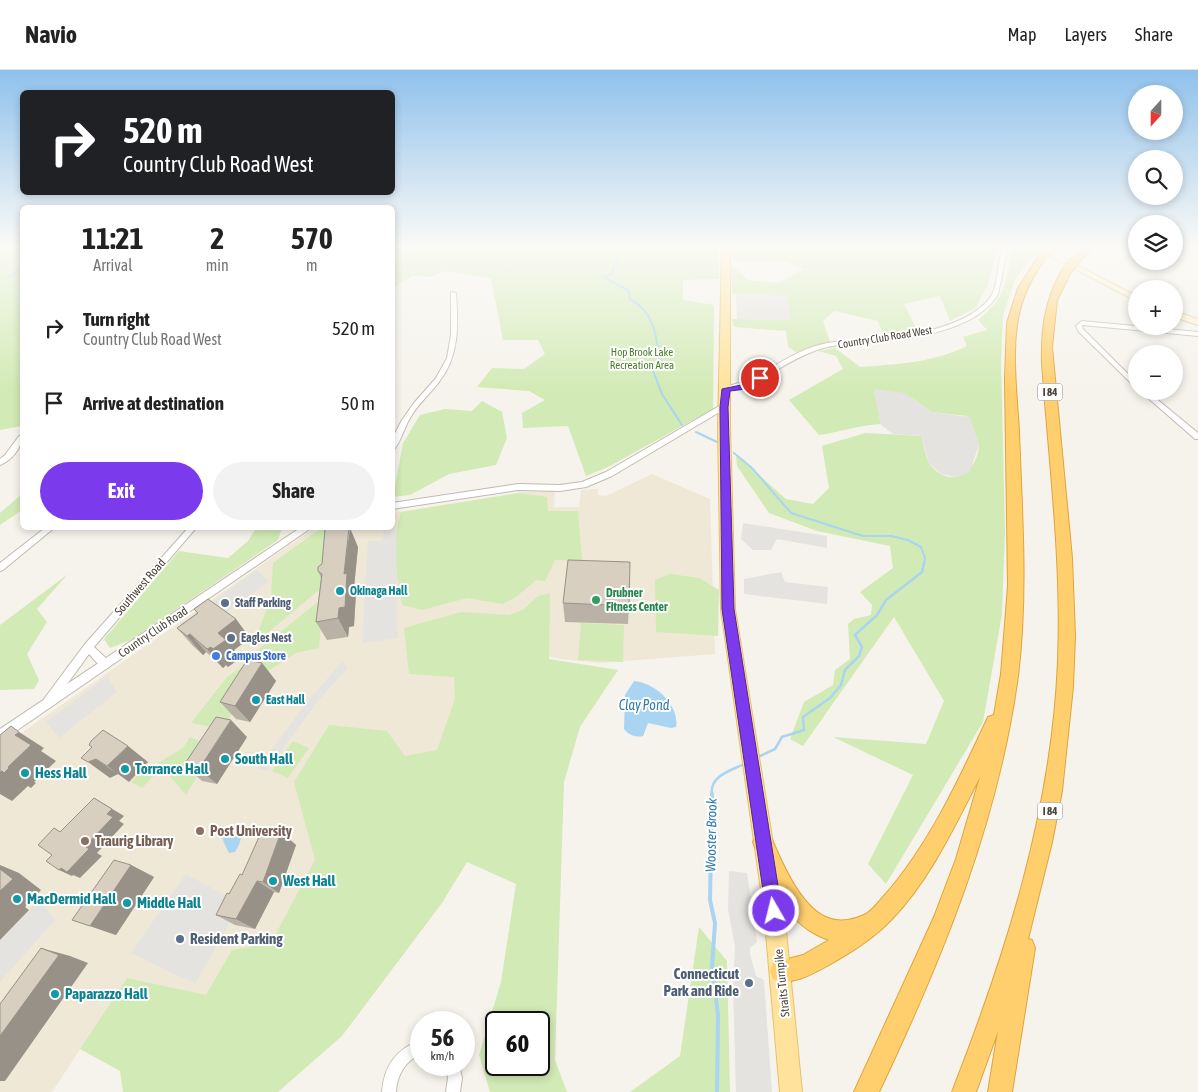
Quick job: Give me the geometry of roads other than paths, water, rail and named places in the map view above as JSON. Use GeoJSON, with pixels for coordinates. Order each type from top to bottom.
{"type":"FeatureCollection","features":[{"type":"Feature","properties":{"kind":"highway"},"geometry":{"type":"LineString","coordinates":[[866,1092],[924,968],[959,879],[992,765],[1010,666],[1016,583],[1011,335],[1019,296]]}},
{"type":"Feature","properties":{"kind":"highway","name":"I 84"},"geometry":{"type":"LineString","coordinates":[[964,1092],[1012,960],[1036,875],[1058,756],[1066,655],[1062,519],[1046,330],[1054,296]]}},
{"type":"Feature","properties":{"kind":"highway"},"geometry":{"type":"LineString","coordinates":[[781,970],[803,967],[849,942],[885,914],[910,882],[978,761],[993,725],[1010,666]]}},
{"type":"Feature","properties":{"kind":"highway"},"geometry":{"type":"LineString","coordinates":[[1000,1092],[1009,1028],[1045,833]]}},
{"type":"Feature","properties":{"kind":"highway"},"geometry":{"type":"LineString","coordinates":[[763,842],[776,873],[789,895],[802,912],[814,922],[826,929],[849,931],[868,924],[885,914]]}},
{"type":"Feature","properties":{"kind":"main road","name":"Straits Turnpike"},"geometry":{"type":"LineString","coordinates":[[726,296],[726,389],[724,407],[728,609],[781,970],[791,1092]]}},
{"type":"Feature","properties":{"kind":"main road"},"geometry":{"type":"LineString","coordinates":[[1183,317],[1198,322]]}},
{"type":"Feature","properties":{"kind":"street"},"geometry":{"type":"LineString","coordinates":[[395,439],[411,410],[444,372],[451,357],[454,334],[453,296]]}},
{"type":"Feature","properties":{"kind":"street","name":"Country Club Road West"},"geometry":{"type":"LineString","coordinates":[[726,389],[743,387],[803,352],[820,346],[881,340],[929,331],[972,316],[994,296]]}},
{"type":"Feature","properties":{"kind":"street"},"geometry":{"type":"LineString","coordinates":[[1128,377],[1080,330],[1079,326],[1082,323],[1198,334]]}},
{"type":"Feature","properties":{"kind":"street"},"geometry":{"type":"LineString","coordinates":[[1153,400],[1198,437]]}},
{"type":"Feature","properties":{"kind":"street"},"geometry":{"type":"LineString","coordinates":[[395,506],[521,487],[576,486],[601,478],[618,469],[724,407]]}},
{"type":"Feature","properties":{"kind":"street"},"geometry":{"type":"LineString","coordinates":[[0,463],[8,457],[20,441]]}},
{"type":"Feature","properties":{"kind":"street"},"geometry":{"type":"LineString","coordinates":[[0,568],[48,530]]}},
{"type":"Feature","properties":{"kind":"street","name":"Southwest Road"},"geometry":{"type":"LineString","coordinates":[[46,704],[88,647],[190,530]]}},
{"type":"Feature","properties":{"kind":"street","name":"Country Club Road"},"geometry":{"type":"LineString","coordinates":[[0,736],[303,530]]}},
{"type":"Feature","properties":{"kind":"street"},"geometry":{"type":"LineString","coordinates":[[88,647],[106,664]]}},
{"type":"Feature","properties":{"kind":"street"},"geometry":{"type":"LineString","coordinates":[[389,1092],[393,1074],[399,1062],[410,1052]]}},
{"type":"Feature","properties":{"kind":"street"},"geometry":{"type":"LineString","coordinates":[[453,1092],[455,1076]]}},
{"type":"Feature","properties":{"kind":"water","name":"Clay Pond"},"geometry":{"type":"Polygon","coordinates":[[[634,681],[650,686],[664,696],[674,711],[676,727],[671,728],[648,723],[643,736],[640,737],[633,736],[624,729],[625,695],[634,681]]]}},
{"type":"Feature","properties":{"kind":"water"},"geometry":{"type":"Polygon","coordinates":[[[239,825],[242,826],[240,843],[235,852],[229,853],[222,836],[224,830],[239,825]]]}},
{"type":"Feature","properties":{"kind":"waterway","name":"Wooster Brook"},"geometry":{"type":"LineString","coordinates":[[629,296],[630,299],[645,312],[654,328],[660,366],[652,368],[662,394],[682,425]]}},
{"type":"Feature","properties":{"kind":"waterway","name":"Wooster Brook"},"geometry":{"type":"LineString","coordinates":[[696,432],[717,442]]}},
{"type":"Feature","properties":{"kind":"waterway","name":"Wooster Brook"},"geometry":{"type":"LineString","coordinates":[[734,453],[752,468],[791,513],[863,536],[891,536],[908,540],[921,547],[925,558],[924,565]]}},
{"type":"Feature","properties":{"kind":"waterway","name":"Wooster Brook"},"geometry":{"type":"LineString","coordinates":[[758,757],[775,749],[782,737],[804,730],[803,717],[830,698],[841,685],[845,670],[859,656],[862,647],[855,635],[877,615],[886,600],[922,572],[924,563]]}},
{"type":"Feature","properties":{"kind":"waterway","name":"Wooster Brook"},"geometry":{"type":"LineString","coordinates":[[712,794],[712,788],[717,779],[744,764]]}},
{"type":"Feature","properties":{"kind":"waterway","name":"Wooster Brook"},"geometry":{"type":"LineString","coordinates":[[712,794],[710,900],[715,923],[712,967],[718,1015],[717,1092]]}},
{"type":"Feature","properties":{"kind":"place","name":"Okinaga Hall"},"geometry":{"type":"Point","coordinates":[340,591]}},
{"type":"Feature","properties":{"kind":"place","name":"Drubner Fitness Center"},"geometry":{"type":"Point","coordinates":[596,600]}},
{"type":"Feature","properties":{"kind":"place","name":"Staff Parking"},"geometry":{"type":"Point","coordinates":[225,603]}},
{"type":"Feature","properties":{"kind":"place","name":"Eagles Nest"},"geometry":{"type":"Point","coordinates":[231,638]}},
{"type":"Feature","properties":{"kind":"place","name":"Campus Store"},"geometry":{"type":"Point","coordinates":[216,656]}},
{"type":"Feature","properties":{"kind":"place","name":"East Hall"},"geometry":{"type":"Point","coordinates":[256,700]}},
{"type":"Feature","properties":{"kind":"place","name":"South Hall"},"geometry":{"type":"Point","coordinates":[225,759]}},
{"type":"Feature","properties":{"kind":"place","name":"Torrance Hall"},"geometry":{"type":"Point","coordinates":[125,769]}},
{"type":"Feature","properties":{"kind":"place","name":"Hess Hall"},"geometry":{"type":"Point","coordinates":[25,773]}},
{"type":"Feature","properties":{"kind":"place","name":"Post University"},"geometry":{"type":"Point","coordinates":[200,831]}},
{"type":"Feature","properties":{"kind":"place","name":"Traurig Library"},"geometry":{"type":"Point","coordinates":[85,841]}},
{"type":"Feature","properties":{"kind":"place","name":"West Hall"},"geometry":{"type":"Point","coordinates":[273,881]}},
{"type":"Feature","properties":{"kind":"place","name":"MacDermid Hall"},"geometry":{"type":"Point","coordinates":[17,899]}},
{"type":"Feature","properties":{"kind":"place","name":"Middle Hall"},"geometry":{"type":"Point","coordinates":[127,903]}},
{"type":"Feature","properties":{"kind":"place","name":"Resident Parking"},"geometry":{"type":"Point","coordinates":[180,939]}},
{"type":"Feature","properties":{"kind":"place","name":"Connecticut Park and Ride"},"geometry":{"type":"Point","coordinates":[749,983]}},
{"type":"Feature","properties":{"kind":"place","name":"Paparazzo Hall"},"geometry":{"type":"Point","coordinates":[55,994]}},
{"type":"Feature","properties":{"kind":"park label","name":"Hop Brook Lake Recreation Area"},"geometry":{"type":"Point","coordinates":[642,358]}}]}
